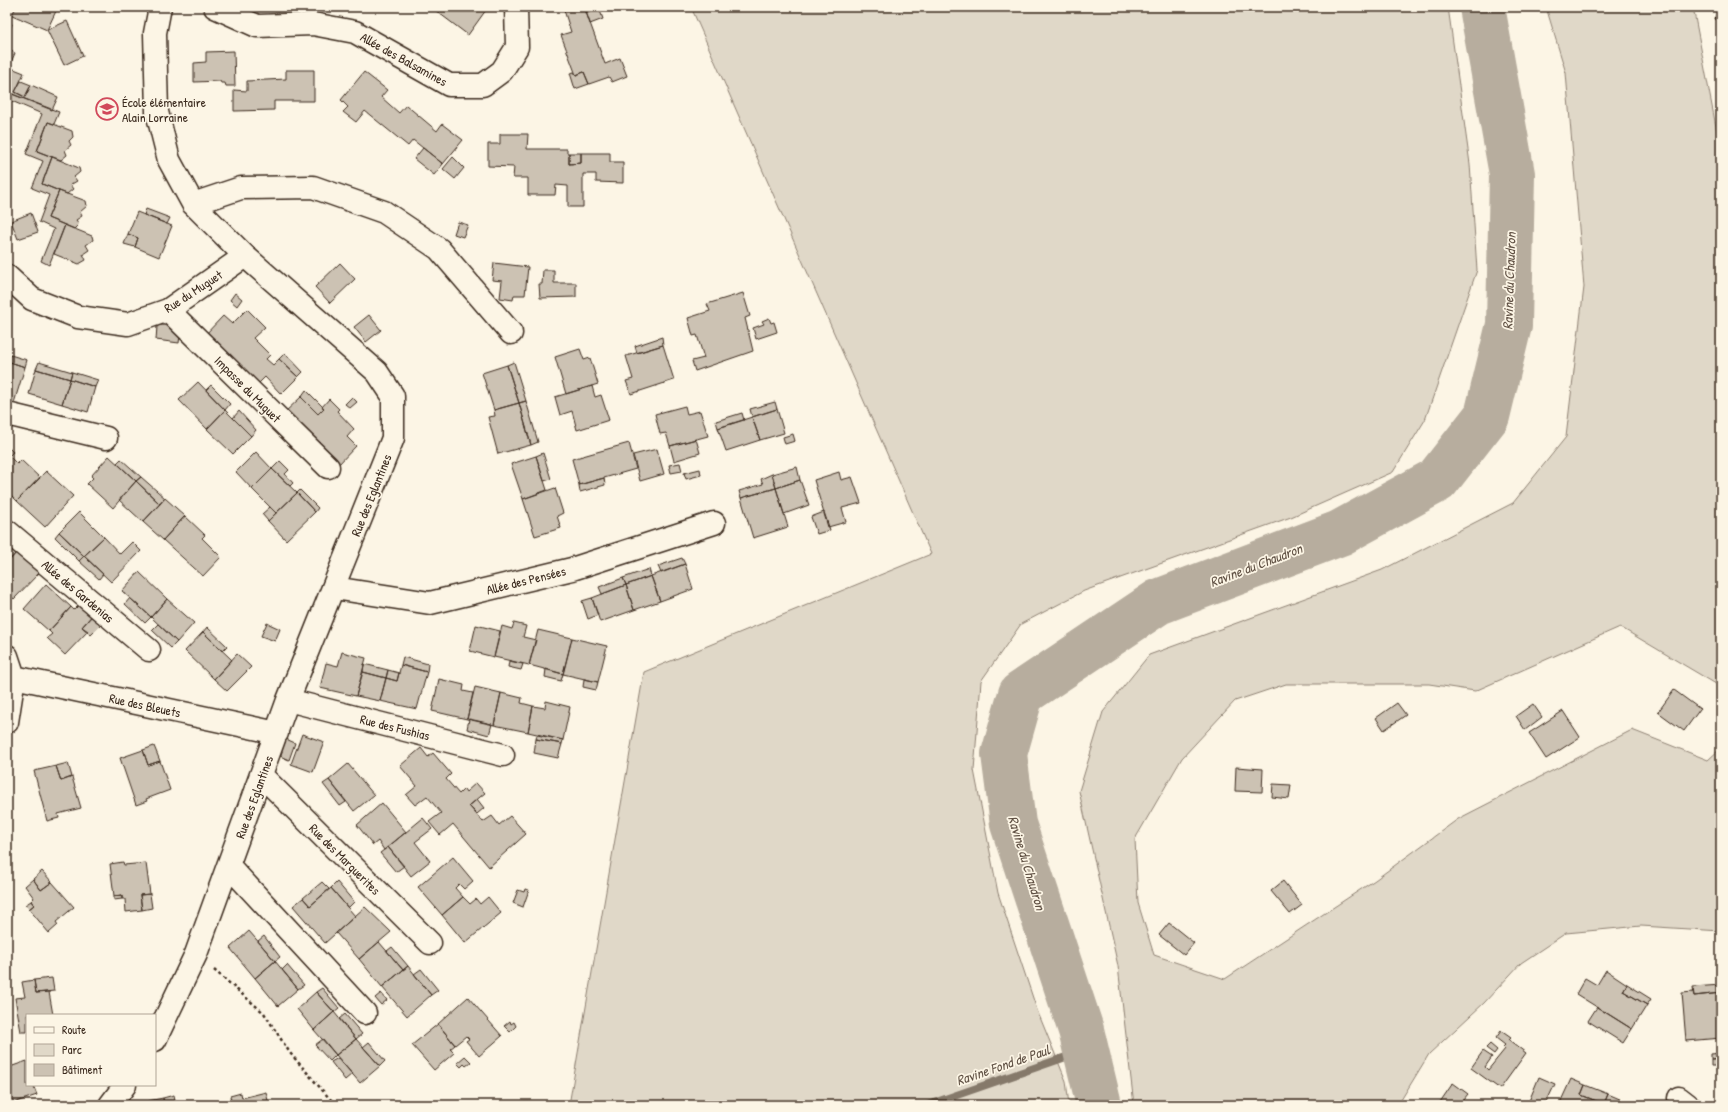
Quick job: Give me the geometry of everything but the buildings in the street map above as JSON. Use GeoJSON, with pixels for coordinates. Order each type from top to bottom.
{"type":"FeatureCollection","features":[{"type":"Feature","properties":{"kind":"street","name":"Rue des Eglantines"},"geometry":{"type":"LineString","coordinates":[[156,1038],[196,954],[288,700],[393,438],[394,396],[377,372],[245,256],[193,204],[169,160],[157,112],[155,33],[160,7]]}},
{"type":"Feature","properties":{"kind":"street","name":"Allée des Balsamines"},"geometry":{"type":"LineString","coordinates":[[215,7],[257,26],[313,24],[355,32],[449,85],[483,85],[502,71],[517,47],[516,7]]}},
{"type":"Feature","properties":{"kind":"street"},"geometry":{"type":"LineString","coordinates":[[193,204],[241,188],[313,187],[384,212],[439,249],[512,333]]}},
{"type":"Feature","properties":{"kind":"street","name":"Rue du Muguet"},"geometry":{"type":"LineString","coordinates":[[7,276],[32,299],[78,317],[128,324],[168,310],[245,256]]}},
{"type":"Feature","properties":{"kind":"street","name":"Impasse du Muguet"},"geometry":{"type":"LineString","coordinates":[[168,310],[328,467]]}},
{"type":"Feature","properties":{"kind":"street"},"geometry":{"type":"LineString","coordinates":[[7,414],[106,438]]}},
{"type":"Feature","properties":{"kind":"street","name":"Allée des Pensées"},"geometry":{"type":"LineString","coordinates":[[334,588],[430,604],[572,569],[714,522]]}},
{"type":"Feature","properties":{"kind":"street","name":"Allée des Gardenias"},"geometry":{"type":"LineString","coordinates":[[7,531],[149,650]]}},
{"type":"Feature","properties":{"kind":"street"},"geometry":{"type":"LineString","coordinates":[[7,656],[14,677],[7,722]]}},
{"type":"Feature","properties":{"kind":"street","name":"Rue des Bleuets"},"geometry":{"type":"LineString","coordinates":[[14,677],[277,733]]}},
{"type":"Feature","properties":{"kind":"street","name":"Rue des Fushias"},"geometry":{"type":"LineString","coordinates":[[288,700],[503,755]]}},
{"type":"Feature","properties":{"kind":"street","name":"Rue des Marguerites"},"geometry":{"type":"LineString","coordinates":[[261,775],[430,943]]}},
{"type":"Feature","properties":{"kind":"street"},"geometry":{"type":"LineString","coordinates":[[229,866],[365,1014]]}},
{"type":"Feature","properties":{"kind":"street"},"geometry":{"type":"LineString","coordinates":[[110,1105],[124,1086]]}},
{"type":"Feature","properties":{"kind":"path"},"geometry":{"type":"LineString","coordinates":[[196,954],[264,1013],[290,1052],[330,1099],[338,1105]]}},
{"type":"Feature","properties":{"kind":"green space"},"geometry":{"type":"Polygon","coordinates":[[[691,7],[1448,7],[1470,164],[1477,270],[1425,420],[1393,472],[1291,517],[1084,591],[1021,624],[981,681],[974,770],[998,893],[1037,1010],[1066,1081],[1069,1105],[569,1105],[644,672],[931,554],[691,7]]]}},
{"type":"Feature","properties":{"kind":"green space"},"geometry":{"type":"Polygon","coordinates":[[[1546,7],[1693,7],[1721,153],[1721,687],[1620,627],[1475,691],[1429,684],[1286,684],[1235,701],[1182,758],[1135,839],[1138,903],[1154,955],[1225,979],[1375,880],[1458,819],[1632,730],[1708,760],[1721,748],[1721,931],[1641,926],[1566,933],[1521,963],[1484,1003],[1429,1054],[1398,1105],[1134,1105],[1118,966],[1079,791],[1103,712],[1149,655],[1382,570],[1513,503],[1566,437],[1584,287],[1566,73],[1546,7]]]}},
{"type":"Feature","properties":{"kind":"waterway","name":"Ravine du Chaudron"},"geometry":{"type":"LineString","coordinates":[[1099,1105],[1081,1030],[1013,824],[1004,754],[1021,694],[1158,602],[1340,533],[1437,480],[1487,416],[1509,325],[1512,174],[1482,7]]}},
{"type":"Feature","properties":{"kind":"waterway","name":"Ravine Fond de Paul"},"geometry":{"type":"LineString","coordinates":[[928,1105],[1086,1050]]}},
{"type":"Feature","properties":{"kind":"place","name":"École élémentaire Alain Lorraine"},"geometry":{"type":"Point","coordinates":[107,109]}}]}
